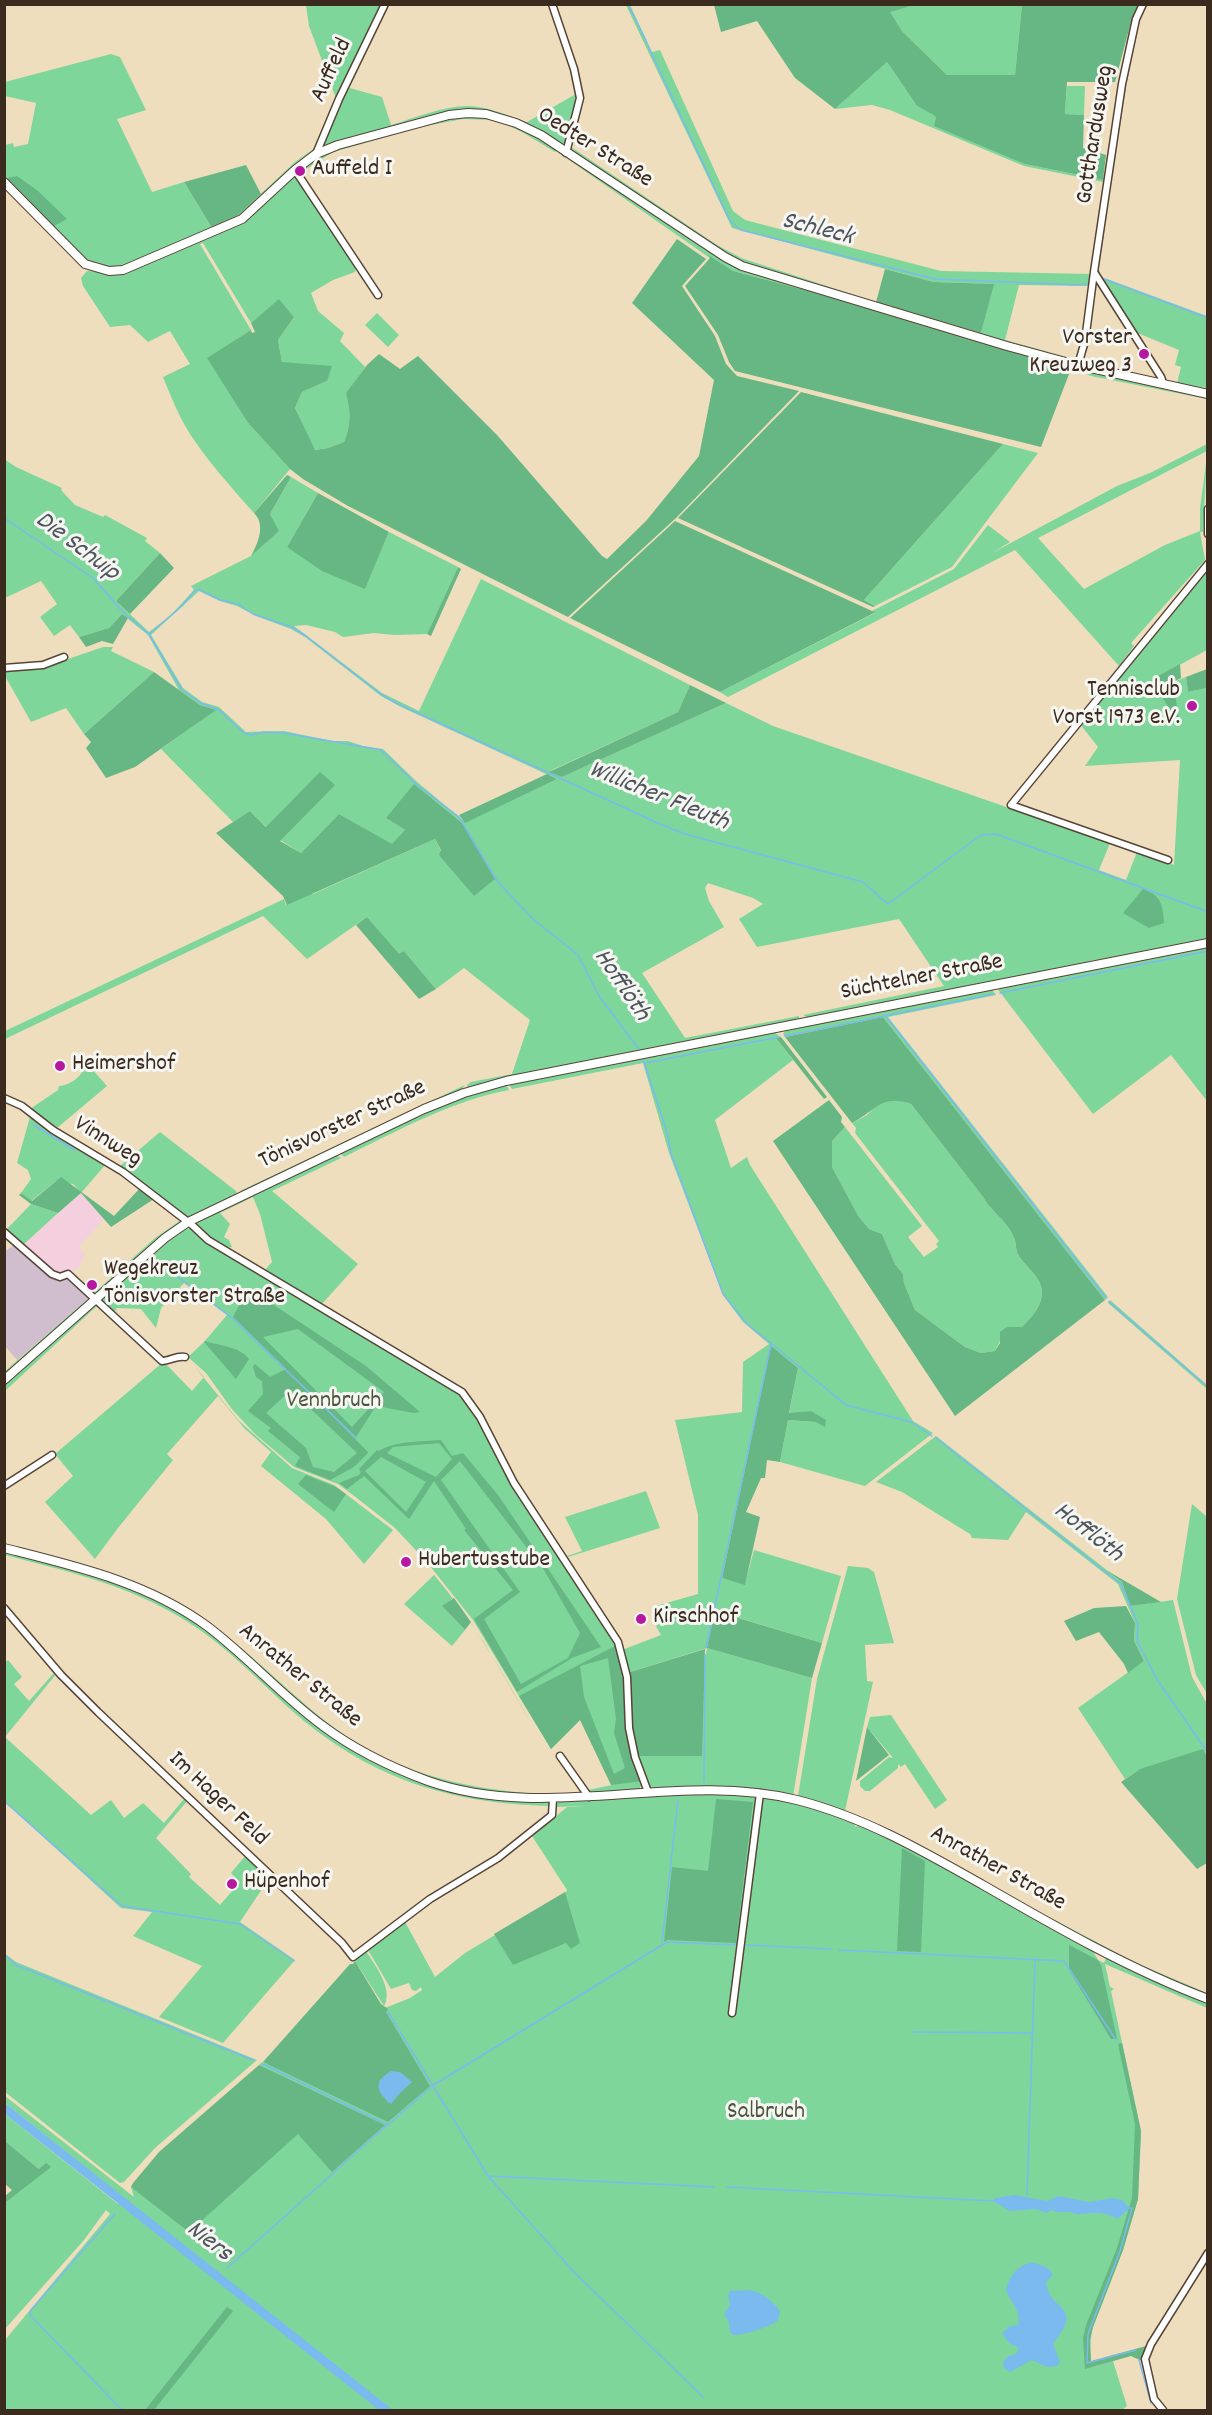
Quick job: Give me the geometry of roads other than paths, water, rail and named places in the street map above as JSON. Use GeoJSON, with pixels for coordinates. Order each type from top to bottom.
{"type":"FeatureCollection","features":[{"type":"Feature","properties":{"kind":"main road","name":"Oedter Straße"},"geometry":{"type":"LineString","coordinates":[[4,182],[85,264],[109,271],[123,270],[149,261],[242,219],[295,170],[316,154],[368,136],[449,115],[486,114],[516,123],[541,135],[742,266],[840,297],[1078,365],[1208,394]]}},
{"type":"Feature","properties":{"kind":"main road","name":"Süchtelner Straße"},"geometry":{"type":"LineString","coordinates":[[642,1054],[1208,943]]}},
{"type":"Feature","properties":{"kind":"main road","name":"Tönisvorster Straße"},"geometry":{"type":"LineString","coordinates":[[4,1380],[165,1238],[188,1222],[446,1099],[490,1085],[642,1054]]}},
{"type":"Feature","properties":{"kind":"main road","name":"Anrather Straße"},"geometry":{"type":"LineString","coordinates":[[4,1548],[95,1572],[134,1585],[166,1601],[213,1631],[321,1725],[387,1765],[431,1782],[470,1792],[516,1798],[553,1799],[648,1792],[725,1790],[760,1793],[796,1800],[847,1815],[904,1841],[1103,1953],[1208,1999]]}},
{"type":"Feature","properties":{"kind":"street","name":"Auffeld"},"geometry":{"type":"LineString","coordinates":[[316,154],[339,99],[386,4]]}},
{"type":"Feature","properties":{"kind":"street"},"geometry":{"type":"LineString","coordinates":[[552,4],[574,69],[580,98],[566,153]]}},
{"type":"Feature","properties":{"kind":"street","name":"Gotthardusweg"},"geometry":{"type":"LineString","coordinates":[[1078,365],[1085,341],[1122,84],[1136,19],[1143,5]]}},
{"type":"Feature","properties":{"kind":"street"},"geometry":{"type":"LineString","coordinates":[[295,170],[378,295]]}},
{"type":"Feature","properties":{"kind":"street"},"geometry":{"type":"LineString","coordinates":[[1094,272],[1163,383]]}},
{"type":"Feature","properties":{"kind":"street"},"geometry":{"type":"LineString","coordinates":[[1208,509],[1208,534]]}},
{"type":"Feature","properties":{"kind":"street"},"geometry":{"type":"LineString","coordinates":[[1168,860],[1011,805],[1208,564]]}},
{"type":"Feature","properties":{"kind":"street"},"geometry":{"type":"LineString","coordinates":[[4,668],[43,665],[64,657]]}},
{"type":"Feature","properties":{"kind":"street","name":"Vinnweg"},"geometry":{"type":"LineString","coordinates":[[4,1098],[22,1106],[53,1130],[123,1172],[188,1222]]}},
{"type":"Feature","properties":{"kind":"street"},"geometry":{"type":"LineString","coordinates":[[188,1222],[208,1240],[462,1392],[480,1417],[514,1483],[618,1642],[627,1677],[629,1728],[635,1757],[648,1792]]}},
{"type":"Feature","properties":{"kind":"street"},"geometry":{"type":"LineString","coordinates":[[4,1232],[52,1274],[60,1277],[68,1274],[162,1361],[180,1356],[185,1357]]}},
{"type":"Feature","properties":{"kind":"street"},"geometry":{"type":"LineString","coordinates":[[4,1486],[52,1455]]}},
{"type":"Feature","properties":{"kind":"street","name":"Im Hager Feld"},"geometry":{"type":"LineString","coordinates":[[4,1608],[61,1675],[98,1712],[342,1943],[353,1957],[421,1905],[498,1858],[552,1815],[553,1799]]}},
{"type":"Feature","properties":{"kind":"street"},"geometry":{"type":"LineString","coordinates":[[560,1756],[589,1797]]}},
{"type":"Feature","properties":{"kind":"street"},"geometry":{"type":"LineString","coordinates":[[732,2013],[760,1793]]}},
{"type":"Feature","properties":{"kind":"street"},"geometry":{"type":"LineString","coordinates":[[1163,2410],[1154,2399],[1145,2360],[1151,2344],[1208,2253]]}},
{"type":"Feature","properties":{"kind":"water"},"geometry":{"type":"Polygon","coordinates":[[[391,2071],[400,2072],[412,2082],[391,2104],[382,2095],[379,2084],[391,2071]]]}},
{"type":"Feature","properties":{"kind":"water"},"geometry":{"type":"Polygon","coordinates":[[[5,2103],[393,2410],[379,2410],[5,2114],[5,2103]]]}},
{"type":"Feature","properties":{"kind":"water"},"geometry":{"type":"Polygon","coordinates":[[[1014,2195],[1048,2201],[1058,2196],[1089,2202],[1113,2198],[1122,2200],[1130,2208],[1117,2219],[1099,2213],[1078,2214],[1052,2210],[1047,2213],[1035,2209],[1010,2211],[993,2201],[995,2198],[1014,2195]]]}},
{"type":"Feature","properties":{"kind":"water"},"geometry":{"type":"Polygon","coordinates":[[[1031,2262],[1044,2266],[1053,2275],[1046,2282],[1049,2292],[1066,2315],[1062,2331],[1053,2344],[1060,2362],[1057,2366],[1047,2367],[1032,2360],[1010,2372],[1004,2368],[1003,2362],[1007,2357],[1016,2354],[1019,2348],[1009,2343],[1002,2333],[1010,2326],[1018,2325],[1019,2320],[1006,2290],[1015,2272],[1031,2262]]]}},
{"type":"Feature","properties":{"kind":"water"},"geometry":{"type":"Polygon","coordinates":[[[749,2290],[763,2295],[780,2311],[778,2320],[757,2330],[733,2335],[724,2314],[730,2305],[728,2295],[730,2291],[749,2290]]]}},
{"type":"Feature","properties":{"kind":"waterway","name":"Schleck"},"geometry":{"type":"LineString","coordinates":[[628,4],[647,43]]}},
{"type":"Feature","properties":{"kind":"waterway"},"geometry":{"type":"LineString","coordinates":[[1112,174],[1125,88],[1139,19]]}},
{"type":"Feature","properties":{"kind":"waterway","name":"Schleck"},"geometry":{"type":"LineString","coordinates":[[648,46],[730,221],[741,230],[935,279],[1080,285],[1089,283]]}},
{"type":"Feature","properties":{"kind":"waterway"},"geometry":{"type":"LineString","coordinates":[[1099,273],[1111,179]]}},
{"type":"Feature","properties":{"kind":"waterway","name":"Schleck"},"geometry":{"type":"LineString","coordinates":[[1101,278],[1208,318]]}},
{"type":"Feature","properties":{"kind":"waterway","name":"Hofflöth"},"geometry":{"type":"LineString","coordinates":[[4,518],[93,578],[123,612],[149,634],[182,690],[201,703],[219,710],[244,733],[252,735],[263,732],[284,733],[381,750],[416,784],[459,817],[497,881],[533,919],[578,955],[599,996],[641,1052]]}},
{"type":"Feature","properties":{"kind":"waterway","name":"Willicher Fleuth"},"geometry":{"type":"LineString","coordinates":[[149,634],[183,605],[195,590],[200,590],[220,600],[238,604],[253,614],[292,627],[382,695],[400,705],[660,824],[685,834],[863,882],[888,904],[981,835],[996,834],[1208,912]]}},
{"type":"Feature","properties":{"kind":"waterway"},"geometry":{"type":"LineString","coordinates":[[1000,993],[1208,951]]}},
{"type":"Feature","properties":{"kind":"waterway"},"geometry":{"type":"LineString","coordinates":[[785,1036],[994,994]]}},
{"type":"Feature","properties":{"kind":"waterway"},"geometry":{"type":"LineString","coordinates":[[885,1015],[1106,1298]]}},
{"type":"Feature","properties":{"kind":"waterway"},"geometry":{"type":"LineString","coordinates":[[645,1063],[779,1037]]}},
{"type":"Feature","properties":{"kind":"waterway","name":"Hofflöth"},"geometry":{"type":"LineString","coordinates":[[642,1056],[666,1129],[671,1153],[723,1294],[746,1323],[846,1405],[911,1422],[932,1436]]}},
{"type":"Feature","properties":{"kind":"waterway"},"geometry":{"type":"LineString","coordinates":[[34,1125],[74,1150]]}},
{"type":"Feature","properties":{"kind":"waterway"},"geometry":{"type":"LineString","coordinates":[[174,1274],[232,1318],[356,1438]]}},
{"type":"Feature","properties":{"kind":"waterway"},"geometry":{"type":"LineString","coordinates":[[1109,1302],[1208,1387]]}},
{"type":"Feature","properties":{"kind":"waterway"},"geometry":{"type":"LineString","coordinates":[[706,1648],[771,1344]]}},
{"type":"Feature","properties":{"kind":"waterway","name":"Hofflöth"},"geometry":{"type":"LineString","coordinates":[[936,1438],[1121,1584],[1138,1624],[1137,1641],[1158,1681],[1208,1753]]}},
{"type":"Feature","properties":{"kind":"waterway"},"geometry":{"type":"LineString","coordinates":[[704,1782],[705,1655]]}},
{"type":"Feature","properties":{"kind":"waterway"},"geometry":{"type":"LineString","coordinates":[[662,1942],[678,1800]]}},
{"type":"Feature","properties":{"kind":"waterway"},"geometry":{"type":"LineString","coordinates":[[4,1801],[122,1906],[240,1924],[294,1961]]}},
{"type":"Feature","properties":{"kind":"waterway"},"geometry":{"type":"LineString","coordinates":[[263,2064],[388,2125],[432,2086],[667,1942],[735,1945]]}},
{"type":"Feature","properties":{"kind":"waterway"},"geometry":{"type":"LineString","coordinates":[[746,1945],[832,1949]]}},
{"type":"Feature","properties":{"kind":"waterway"},"geometry":{"type":"LineString","coordinates":[[839,1950],[1064,1961],[1116,2040]]}},
{"type":"Feature","properties":{"kind":"waterway"},"geometry":{"type":"LineString","coordinates":[[4,1954],[16,1965],[253,2060]]}},
{"type":"Feature","properties":{"kind":"waterway"},"geometry":{"type":"LineString","coordinates":[[1027,2195],[1035,1960]]}},
{"type":"Feature","properties":{"kind":"waterway"},"geometry":{"type":"LineString","coordinates":[[388,2012],[488,2176],[714,2187]]}},
{"type":"Feature","properties":{"kind":"waterway"},"geometry":{"type":"LineString","coordinates":[[912,2032],[1031,2033]]}},
{"type":"Feature","properties":{"kind":"waterway","name":"Niers"},"geometry":{"type":"LineString","coordinates":[[227,2268],[387,2125]]}},
{"type":"Feature","properties":{"kind":"waterway"},"geometry":{"type":"LineString","coordinates":[[488,2176],[575,2273],[703,2397]]}},
{"type":"Feature","properties":{"kind":"waterway"},"geometry":{"type":"LineString","coordinates":[[727,2187],[993,2201]]}},
{"type":"Feature","properties":{"kind":"waterway"},"geometry":{"type":"LineString","coordinates":[[1130,2208],[1132,2208],[1120,2251],[1088,2334],[1087,2363],[1136,2350]]}},
{"type":"Feature","properties":{"kind":"waterway"},"geometry":{"type":"LineString","coordinates":[[115,2214],[31,2310],[30,2315],[122,2410]]}},
{"type":"Feature","properties":{"kind":"waterway"},"geometry":{"type":"LineString","coordinates":[[1139,2360],[1151,2403]]}},
{"type":"Feature","properties":{"kind":"place","name":"Auffeld I"},"geometry":{"type":"Point","coordinates":[300,171]}},
{"type":"Feature","properties":{"kind":"place","name":"Vorster Kreuzweg 3"},"geometry":{"type":"Point","coordinates":[1144,354]}},
{"type":"Feature","properties":{"kind":"place","name":"Tennisclub Vorst 1973 e.V."},"geometry":{"type":"Point","coordinates":[1192,706]}},
{"type":"Feature","properties":{"kind":"place","name":"Heimershof"},"geometry":{"type":"Point","coordinates":[60,1066]}},
{"type":"Feature","properties":{"kind":"place","name":"Wegekreuz Tönisvorster Straße"},"geometry":{"type":"Point","coordinates":[92,1285]}},
{"type":"Feature","properties":{"kind":"place","name":"Hubertusstube"},"geometry":{"type":"Point","coordinates":[406,1562]}},
{"type":"Feature","properties":{"kind":"place","name":"Kirschhof"},"geometry":{"type":"Point","coordinates":[641,1619]}},
{"type":"Feature","properties":{"kind":"place","name":"Hüpenhof"},"geometry":{"type":"Point","coordinates":[232,1884]}},
{"type":"Feature","properties":{"kind":"water label","name":"Die Schuip"},"geometry":{"type":"Point","coordinates":[76,548]}},
{"type":"Feature","properties":{"kind":"park label","name":"Vennbruch"},"geometry":{"type":"Point","coordinates":[334,1403]}},
{"type":"Feature","properties":{"kind":"park label","name":"Salbruch"},"geometry":{"type":"Point","coordinates":[766,2114]}}]}
